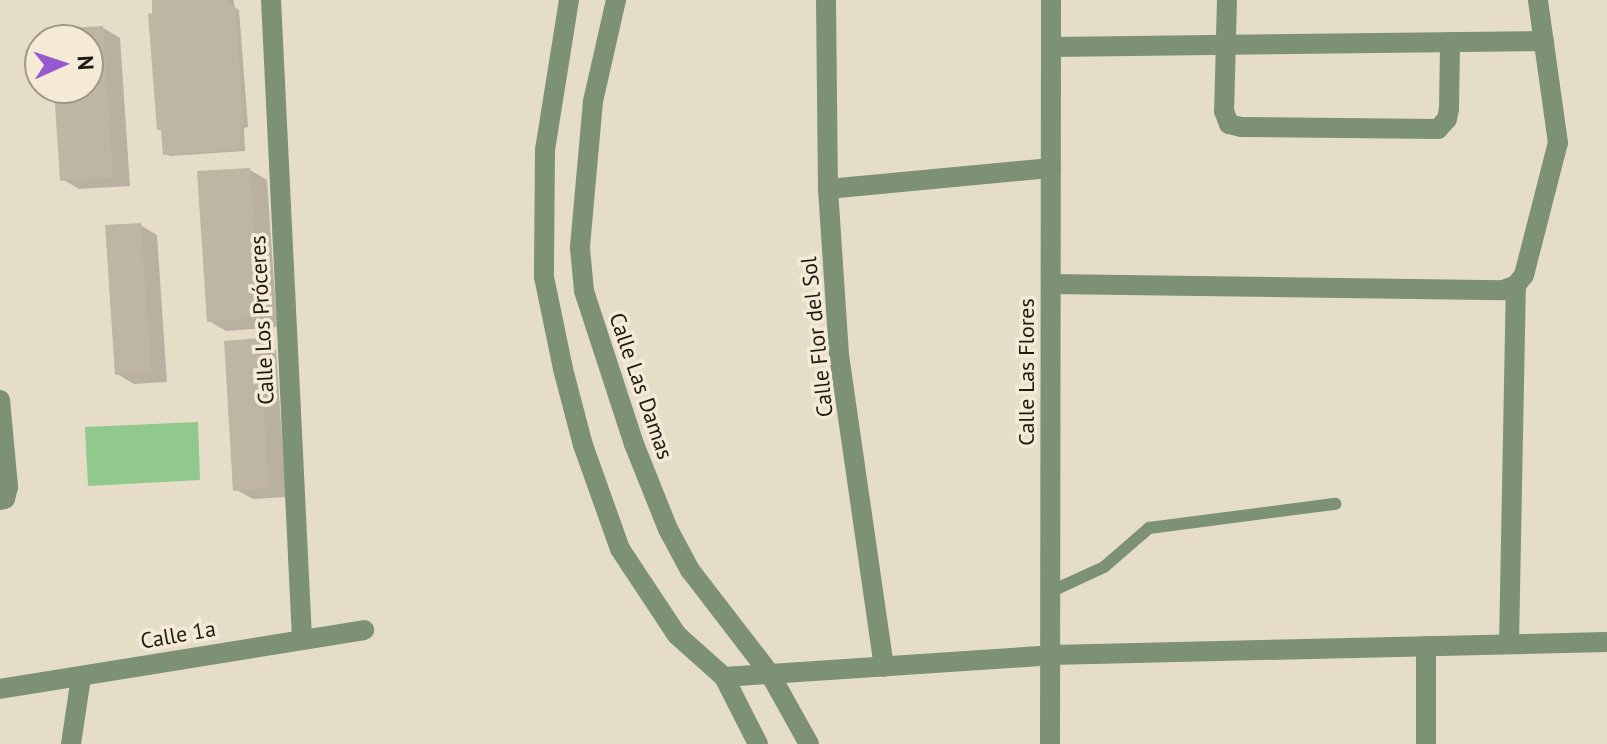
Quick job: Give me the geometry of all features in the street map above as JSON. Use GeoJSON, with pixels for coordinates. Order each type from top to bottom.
{"type":"FeatureCollection","features":[{"type":"Feature","properties":{"kind":"street","name":"Calle Los Próceres"},"geometry":{"type":"LineString","coordinates":[[271,0],[302,639]]}},
{"type":"Feature","properties":{"kind":"street"},"geometry":{"type":"LineString","coordinates":[[569,0],[545,150],[544,277],[583,445],[620,549],[677,635],[724,677],[758,744]]}},
{"type":"Feature","properties":{"kind":"street","name":"Calle Las Damas"},"geometry":{"type":"LineString","coordinates":[[616,0],[593,101],[581,269],[584,291],[634,444],[668,529],[690,570],[770,674],[809,744]]}},
{"type":"Feature","properties":{"kind":"street","name":"Calle Flor del Sol"},"geometry":{"type":"LineString","coordinates":[[826,0],[828,189],[839,355],[884,667]]}},
{"type":"Feature","properties":{"kind":"street","name":"Calle Las Flores"},"geometry":{"type":"LineString","coordinates":[[1050,744],[1051,0]]}},
{"type":"Feature","properties":{"kind":"street"},"geometry":{"type":"LineString","coordinates":[[1227,0],[1224,111],[1229,124],[1241,127],[1438,129],[1447,119],[1449,109],[1450,42]]}},
{"type":"Feature","properties":{"kind":"street"},"geometry":{"type":"LineString","coordinates":[[1051,284],[1503,290],[1516,285],[1524,275],[1558,143],[1538,0]]}},
{"type":"Feature","properties":{"kind":"street"},"geometry":{"type":"LineString","coordinates":[[1052,47],[1544,41]]}},
{"type":"Feature","properties":{"kind":"street"},"geometry":{"type":"LineString","coordinates":[[828,189],[1051,168]]}},
{"type":"Feature","properties":{"kind":"street"},"geometry":{"type":"LineString","coordinates":[[544,277],[581,269]]}},
{"type":"Feature","properties":{"kind":"street"},"geometry":{"type":"LineString","coordinates":[[1509,644],[1516,285]]}},
{"type":"Feature","properties":{"kind":"street"},"geometry":{"type":"LineString","coordinates":[[0,400],[8,487],[5,499],[0,500]]}},
{"type":"Feature","properties":{"kind":"street","name":"Calle 1a"},"geometry":{"type":"LineString","coordinates":[[0,689],[364,630]]}},
{"type":"Feature","properties":{"kind":"street"},"geometry":{"type":"LineString","coordinates":[[724,677],[1051,655],[1607,642]]}},
{"type":"Feature","properties":{"kind":"street"},"geometry":{"type":"LineString","coordinates":[[1426,646],[1426,744]]}},
{"type":"Feature","properties":{"kind":"street"},"geometry":{"type":"LineString","coordinates":[[71,744],[81,677]]}},
{"type":"Feature","properties":{"kind":"lane"},"geometry":{"type":"LineString","coordinates":[[1052,591],[1104,567],[1149,528],[1335,504]]}},
{"type":"Feature","properties":{"kind":"green space"},"geometry":{"type":"Polygon","coordinates":[[[198,422],[200,480],[88,486],[85,427],[198,422]]]}},
{"type":"Feature","properties":{"kind":"building"},"geometry":{"type":"Polygon","coordinates":[[[152,0],[229,0],[230,5],[235,5],[244,125],[239,126],[241,149],[163,155],[161,130],[157,130],[148,14],[152,13],[152,0]]]}},
{"type":"Feature","properties":{"kind":"building"},"geometry":{"type":"Polygon","coordinates":[[[104,41],[113,177],[60,181],[55,104],[104,104],[104,41]]]}},
{"type":"Feature","properties":{"kind":"building"},"geometry":{"type":"Polygon","coordinates":[[[250,168],[260,318],[207,322],[197,171],[250,168]]]}},
{"type":"Feature","properties":{"kind":"building"},"geometry":{"type":"Polygon","coordinates":[[[141,223],[151,373],[115,375],[105,225],[141,223]]]}},
{"type":"Feature","properties":{"kind":"building"},"geometry":{"type":"Polygon","coordinates":[[[259,338],[269,488],[233,491],[224,341],[259,338]]]}}]}
